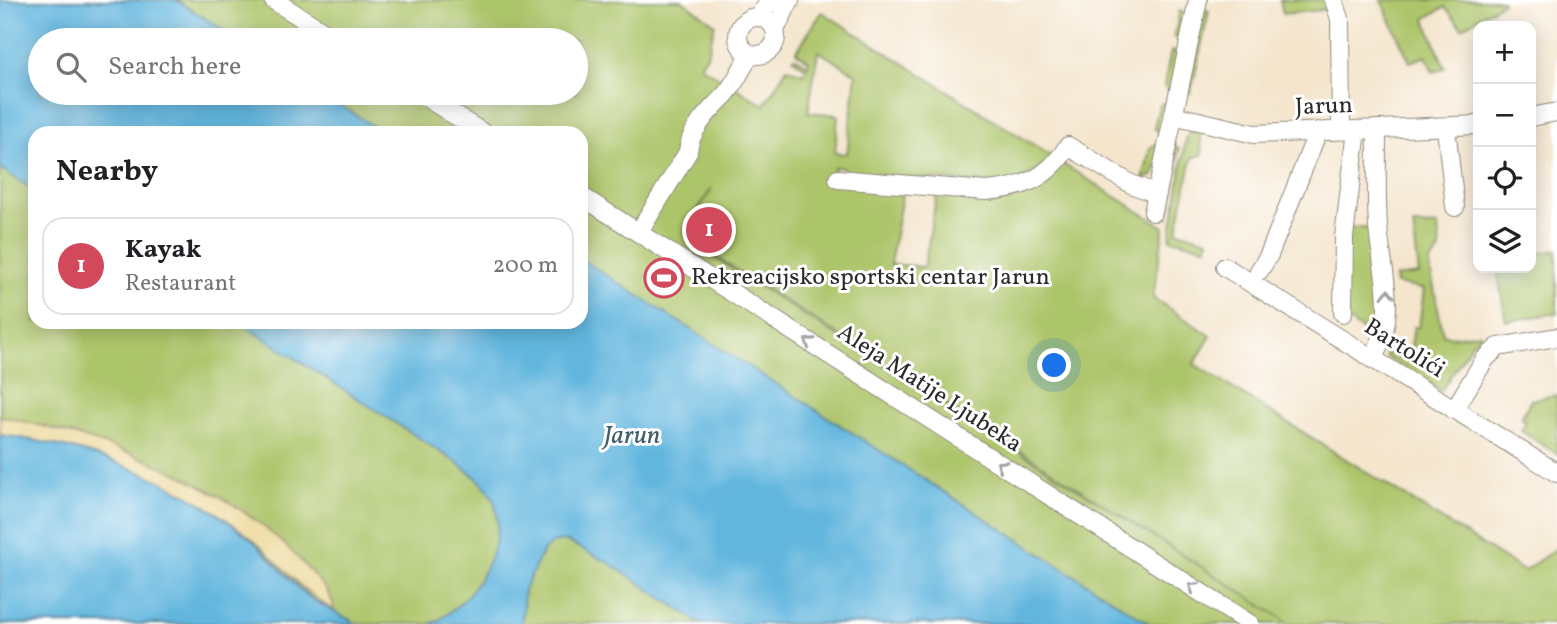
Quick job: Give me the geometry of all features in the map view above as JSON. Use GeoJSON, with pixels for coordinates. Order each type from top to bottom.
{"type":"FeatureCollection","features":[{"type":"Feature","properties":{"kind":"street"},"geometry":{"type":"LineString","coordinates":[[273,0],[318,28]]}},
{"type":"Feature","properties":{"kind":"street"},"geometry":{"type":"LineString","coordinates":[[772,0],[757,17],[746,20],[737,36],[741,47],[750,54],[761,55],[770,50],[776,41],[775,30],[790,0]]}},
{"type":"Feature","properties":{"kind":"street"},"geometry":{"type":"LineString","coordinates":[[1153,212],[1198,0]]}},
{"type":"Feature","properties":{"kind":"street"},"geometry":{"type":"LineString","coordinates":[[1334,0],[1340,19],[1349,130],[1343,313]]}},
{"type":"Feature","properties":{"kind":"street"},"geometry":{"type":"LineString","coordinates":[[757,17],[768,21],[775,30]]}},
{"type":"Feature","properties":{"kind":"street"},"geometry":{"type":"LineString","coordinates":[[639,232],[688,152],[691,138],[706,115],[724,97],[750,54]]}},
{"type":"Feature","properties":{"kind":"street"},"geometry":{"type":"LineString","coordinates":[[438,105],[472,126]]}},
{"type":"Feature","properties":{"kind":"street"},"geometry":{"type":"LineString","coordinates":[[1536,116],[1557,112]]}},
{"type":"Feature","properties":{"kind":"street","name":"Jarun"},"geometry":{"type":"LineString","coordinates":[[1174,115],[1254,134],[1473,125]]}},
{"type":"Feature","properties":{"kind":"street"},"geometry":{"type":"LineString","coordinates":[[1446,128],[1455,208]]}},
{"type":"Feature","properties":{"kind":"street"},"geometry":{"type":"LineString","coordinates":[[1372,359],[1383,342],[1389,293],[1378,228],[1377,130]]}},
{"type":"Feature","properties":{"kind":"street"},"geometry":{"type":"LineString","coordinates":[[1259,271],[1269,255],[1318,131]]}},
{"type":"Feature","properties":{"kind":"street"},"geometry":{"type":"LineString","coordinates":[[838,179],[986,191],[1004,190],[1040,179],[1058,163],[1068,146],[1131,184],[1157,194]]}},
{"type":"Feature","properties":{"kind":"street","name":"Aleja Matije Ljubeka"},"geometry":{"type":"LineString","coordinates":[[588,200],[1250,624]]}},
{"type":"Feature","properties":{"kind":"street","name":"Bartolići"},"geometry":{"type":"LineString","coordinates":[[1225,267],[1557,473]]}},
{"type":"Feature","properties":{"kind":"street"},"geometry":{"type":"LineString","coordinates":[[1454,410],[1485,359],[1497,347],[1557,337]]}},
{"type":"Feature","properties":{"kind":"green space","name":"Rekreacijsko sportski centar Jarun"},"geometry":{"type":"Polygon","coordinates":[[[0,0],[682,0],[715,24],[708,53],[700,66],[764,105],[787,68],[803,74],[807,69],[793,59],[794,57],[808,65],[809,61],[796,52],[822,12],[1056,159],[1010,185],[847,173],[843,168],[834,167],[832,182],[903,189],[890,264],[924,267],[937,193],[986,195],[1063,164],[1164,227],[1153,298],[1211,336],[1194,364],[1524,571],[1557,548],[1557,624],[0,624],[0,0]],[[818,51],[808,112],[838,115],[835,153],[847,154],[856,74],[818,51]],[[712,188],[685,228],[685,235],[691,243],[1286,621],[704,249],[719,226],[694,218],[712,188]]]}},
{"type":"Feature","properties":{"kind":"green space"},"geometry":{"type":"Polygon","coordinates":[[[1280,0],[1330,0],[1332,9],[1283,14],[1280,0]]]}},
{"type":"Feature","properties":{"kind":"green space"},"geometry":{"type":"Polygon","coordinates":[[[1381,0],[1502,0],[1503,2],[1462,28],[1445,7],[1425,19],[1445,68],[1433,72],[1426,56],[1410,62],[1381,0]]]}},
{"type":"Feature","properties":{"kind":"green space"},"geometry":{"type":"Polygon","coordinates":[[[1202,9],[1209,11],[1191,92],[1185,97],[1202,9]]]}},
{"type":"Feature","properties":{"kind":"green space"},"geometry":{"type":"Polygon","coordinates":[[[1180,11],[1189,13],[1184,40],[1174,37],[1180,11]]]}},
{"type":"Feature","properties":{"kind":"green space"},"geometry":{"type":"Polygon","coordinates":[[[1171,51],[1179,53],[1172,94],[1164,86],[1171,51]]]}},
{"type":"Feature","properties":{"kind":"green space"},"geometry":{"type":"Polygon","coordinates":[[[1170,103],[1163,136],[1154,128],[1159,106],[1170,103]]]}},
{"type":"Feature","properties":{"kind":"green space"},"geometry":{"type":"Polygon","coordinates":[[[1200,131],[1202,155],[1193,157],[1191,162],[1177,231],[1208,240],[1206,247],[1170,239],[1186,139],[1190,132],[1200,131]]]}},
{"type":"Feature","properties":{"kind":"green space"},"geometry":{"type":"Polygon","coordinates":[[[1161,144],[1154,175],[1143,180],[1150,148],[1161,144]]]}},
{"type":"Feature","properties":{"kind":"green space"},"geometry":{"type":"Polygon","coordinates":[[[1173,146],[1179,149],[1168,218],[1161,211],[1166,204],[1173,146]]]}},
{"type":"Feature","properties":{"kind":"green space"},"geometry":{"type":"Polygon","coordinates":[[[1413,225],[1438,226],[1440,251],[1429,263],[1443,334],[1451,337],[1480,333],[1480,337],[1472,343],[1441,391],[1386,357],[1386,351],[1403,360],[1411,346],[1414,327],[1419,327],[1424,289],[1396,284],[1395,277],[1419,274],[1413,225]]]}},
{"type":"Feature","properties":{"kind":"green space"},"geometry":{"type":"Polygon","coordinates":[[[1349,227],[1374,229],[1383,278],[1377,340],[1338,314],[1349,227]]]}},
{"type":"Feature","properties":{"kind":"green space"},"geometry":{"type":"Polygon","coordinates":[[[1557,250],[1557,313],[1506,321],[1498,273],[1536,273],[1536,254],[1557,250]]]}},
{"type":"Feature","properties":{"kind":"green space"},"geometry":{"type":"Polygon","coordinates":[[[1557,395],[1557,454],[1521,431],[1526,421],[1521,418],[1531,400],[1557,395]]]}},
{"type":"Feature","properties":{"kind":"sand"},"geometry":{"type":"Polygon","coordinates":[[[0,416],[126,452],[208,489],[279,540],[325,589],[334,610],[300,585],[250,537],[193,499],[132,469],[100,458],[34,440],[0,435],[0,416]]]}},
{"type":"Feature","properties":{"kind":"water"},"geometry":{"type":"Polygon","coordinates":[[[0,0],[176,0],[220,28],[28,28],[28,105],[340,105],[373,126],[28,126],[28,186],[0,168],[0,0]]]}},
{"type":"Feature","properties":{"kind":"water","name":"Jarun"},"geometry":{"type":"Polygon","coordinates":[[[588,263],[1150,624],[702,624],[606,561],[566,541],[552,543],[543,551],[524,590],[522,624],[430,624],[446,615],[474,587],[493,551],[497,531],[497,512],[491,495],[480,481],[456,462],[250,329],[588,329],[588,263]]]}},
{"type":"Feature","properties":{"kind":"water"},"geometry":{"type":"Polygon","coordinates":[[[0,435],[98,456],[190,496],[245,534],[311,598],[357,624],[0,624],[0,435]]]}},
{"type":"Feature","properties":{"kind":"place","name":"Kayak"},"geometry":{"type":"Point","coordinates":[709,230]}},
{"type":"Feature","properties":{"kind":"place","name":"Rekreacijsko sportski centar Jarun"},"geometry":{"type":"Point","coordinates":[664,278]}}]}
